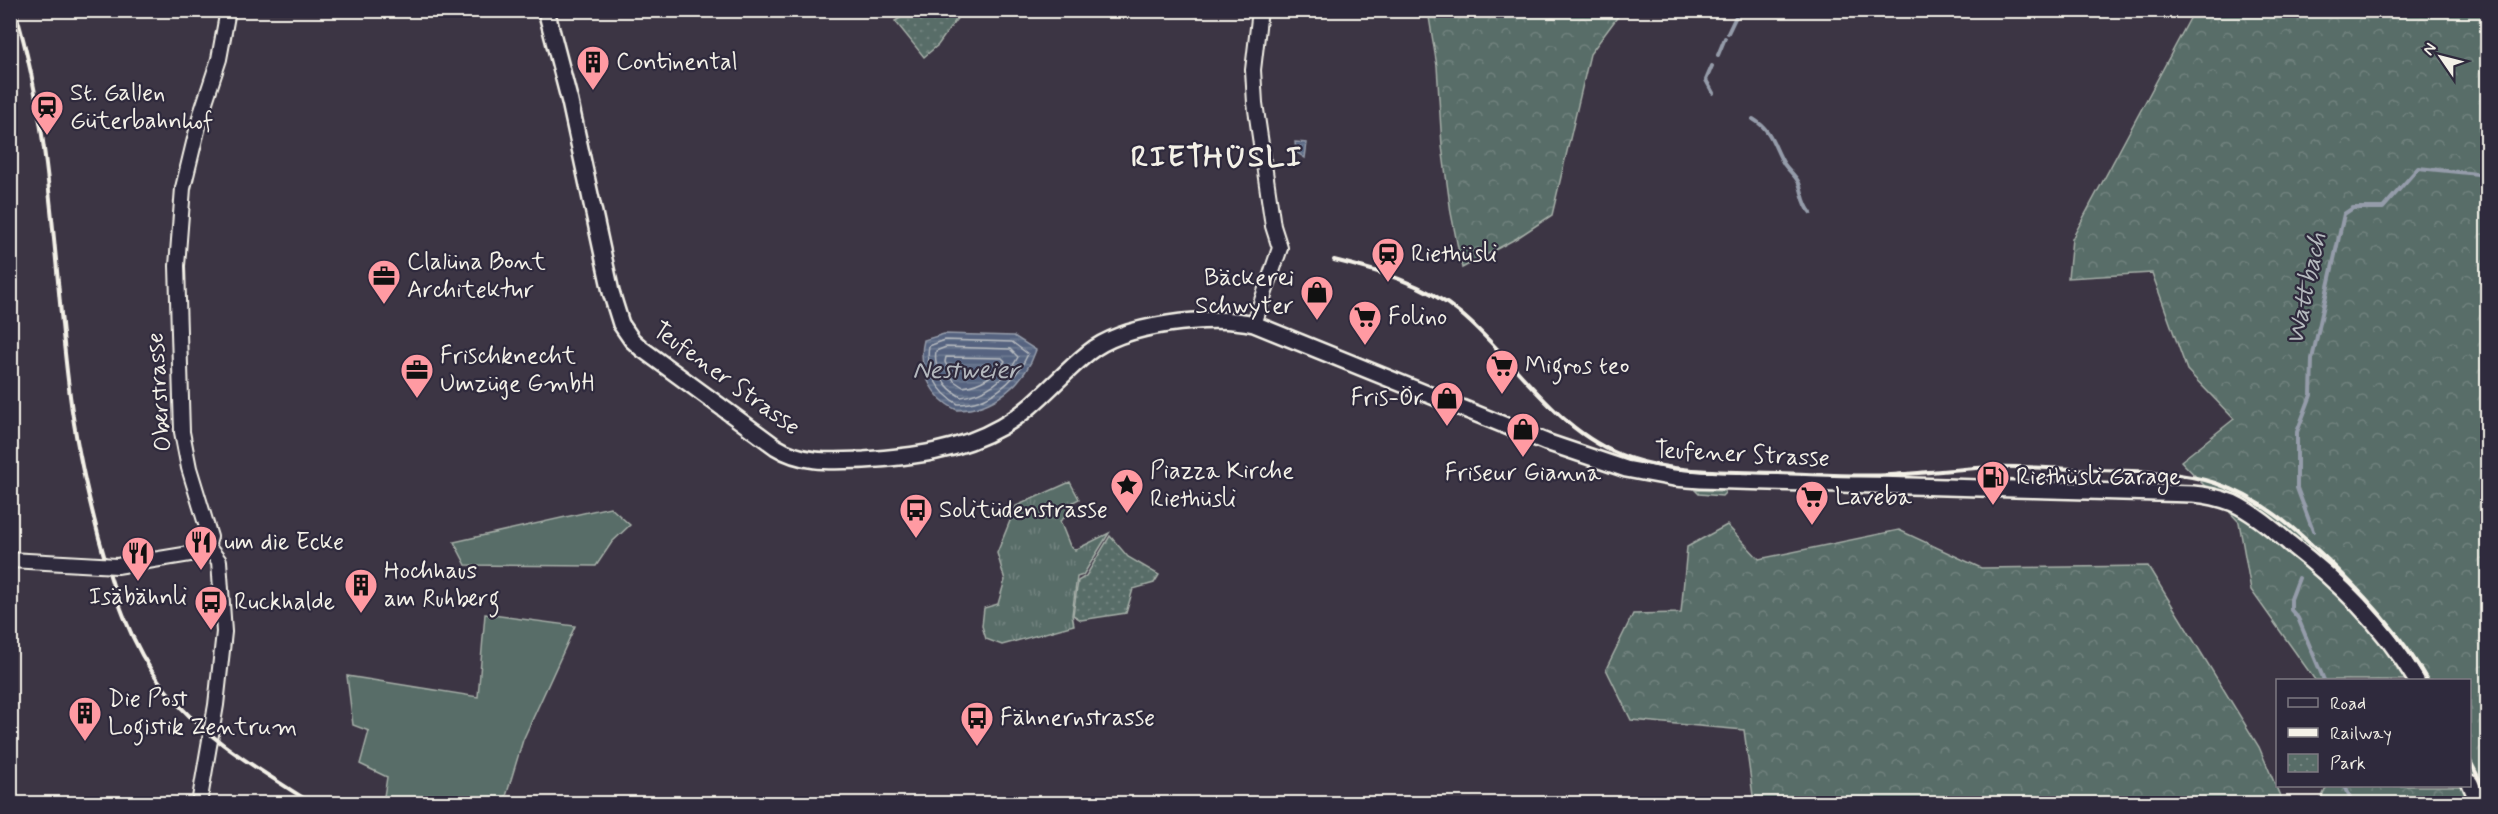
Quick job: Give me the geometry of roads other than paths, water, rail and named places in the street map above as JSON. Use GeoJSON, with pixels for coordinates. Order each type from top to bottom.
{"type":"FeatureCollection","features":[{"type":"Feature","properties":{"kind":"main road","name":"Teufener Strasse"},"geometry":{"type":"LineString","coordinates":[[546,10],[570,102],[611,292],[621,324],[632,340],[655,360],[788,454],[802,459],[825,462],[904,457],[944,450],[981,437],[1018,416],[1087,353],[1117,336],[1155,326],[1223,319],[1254,324],[1546,442],[1653,475],[1701,480],[2193,494],[2221,499],[2243,508],[2307,556],[2351,596],[2376,623],[2415,679]]}},
{"type":"Feature","properties":{"kind":"main road"},"geometry":{"type":"LineString","coordinates":[[2471,787],[2479,804]]}},
{"type":"Feature","properties":{"kind":"street","name":"Oberstrasse"},"geometry":{"type":"LineString","coordinates":[[199,804],[216,705],[224,624],[219,561],[207,546],[210,537],[189,468],[182,432],[177,257],[186,170],[221,51],[228,10]]}},
{"type":"Feature","properties":{"kind":"street"},"geometry":{"type":"LineString","coordinates":[[1254,324],[1280,248],[1273,226],[1255,103],[1253,70],[1260,10]]}},
{"type":"Feature","properties":{"kind":"street"},"geometry":{"type":"LineString","coordinates":[[10,560],[117,566],[194,554],[202,552],[207,546]]}},
{"type":"Feature","properties":{"kind":"water"},"geometry":{"type":"Polygon","coordinates":[[[1295,142],[1307,143],[1305,158],[1296,152],[1295,142]]]}},
{"type":"Feature","properties":{"kind":"water","name":"Nestweier"},"geometry":{"type":"Polygon","coordinates":[[[944,334],[1014,336],[1036,350],[1024,373],[1006,392],[983,405],[957,410],[948,405],[933,390],[923,361],[924,340],[944,334]]]}},
{"type":"Feature","properties":{"kind":"waterway"},"geometry":{"type":"LineString","coordinates":[[1728,33],[1739,10]]}},
{"type":"Feature","properties":{"kind":"waterway"},"geometry":{"type":"LineString","coordinates":[[1718,55],[1725,38]]}},
{"type":"Feature","properties":{"kind":"waterway"},"geometry":{"type":"LineString","coordinates":[[1712,66],[1706,80],[1713,93]]}},
{"type":"Feature","properties":{"kind":"waterway"},"geometry":{"type":"LineString","coordinates":[[1753,119],[1769,134],[1784,164],[1797,180],[1811,213]]}},
{"type":"Feature","properties":{"kind":"waterway","name":"Wattbach"},"geometry":{"type":"LineString","coordinates":[[2313,531],[2297,488],[2297,432],[2311,395],[2312,359],[2344,214],[2353,208],[2383,208],[2418,168],[2488,175]]}},
{"type":"Feature","properties":{"kind":"waterway","name":"Wattbach"},"geometry":{"type":"LineString","coordinates":[[2299,578],[2291,599],[2291,610],[2298,618],[2324,679]]}},
{"type":"Feature","properties":{"kind":"waterway","name":"Wattbach"},"geometry":{"type":"LineString","coordinates":[[2345,787],[2353,804]]}},
{"type":"Feature","properties":{"kind":"railway"},"geometry":{"type":"LineString","coordinates":[[15,10],[28,57],[45,153],[64,348],[75,432],[99,538],[124,616],[151,670],[163,687],[196,722],[233,752],[313,804]]}},
{"type":"Feature","properties":{"kind":"railway"},"geometry":{"type":"LineString","coordinates":[[1334,260],[1400,279],[1446,303],[1481,332],[1538,394],[1579,431],[1603,447],[1647,463],[1703,471],[1849,476],[2004,467],[2142,471],[2186,476],[2232,489],[2276,515],[2328,560],[2382,617],[2406,647],[2426,679]]}},
{"type":"Feature","properties":{"kind":"railway"},"geometry":{"type":"LineString","coordinates":[[2471,763],[2488,796]]}},
{"type":"Feature","properties":{"kind":"place","name":"Continental"},"geometry":{"type":"Point","coordinates":[593,91]}},
{"type":"Feature","properties":{"kind":"place","name":"St. Gallen Güterbahnhof"},"geometry":{"type":"Point","coordinates":[47,136]}},
{"type":"Feature","properties":{"kind":"place","name":"Riethüsli"},"geometry":{"type":"Point","coordinates":[1388,283]}},
{"type":"Feature","properties":{"kind":"place","name":"Clalüna Bont Architektur"},"geometry":{"type":"Point","coordinates":[384,305]}},
{"type":"Feature","properties":{"kind":"place","name":"Bäckerei Schwyter"},"geometry":{"type":"Point","coordinates":[1317,321]}},
{"type":"Feature","properties":{"kind":"place","name":"Folino"},"geometry":{"type":"Point","coordinates":[1365,346]}},
{"type":"Feature","properties":{"kind":"place","name":"Migros teo"},"geometry":{"type":"Point","coordinates":[1502,395]}},
{"type":"Feature","properties":{"kind":"place","name":"Frischknecht Umzüge GmbH"},"geometry":{"type":"Point","coordinates":[417,399]}},
{"type":"Feature","properties":{"kind":"place","name":"Fris-Ör"},"geometry":{"type":"Point","coordinates":[1447,427]}},
{"type":"Feature","properties":{"kind":"place","name":"Friseur Gianna"},"geometry":{"type":"Point","coordinates":[1523,458]}},
{"type":"Feature","properties":{"kind":"place","name":"Riethüsli Garage"},"geometry":{"type":"Point","coordinates":[1993,506]}},
{"type":"Feature","properties":{"kind":"place","name":"Piazza Kirche Riethüsli"},"geometry":{"type":"Point","coordinates":[1127,514]}},
{"type":"Feature","properties":{"kind":"place","name":"Laveba"},"geometry":{"type":"Point","coordinates":[1812,526]}},
{"type":"Feature","properties":{"kind":"place","name":"Solitüdenstrasse"},"geometry":{"type":"Point","coordinates":[916,539]}},
{"type":"Feature","properties":{"kind":"place","name":"um die Ecke"},"geometry":{"type":"Point","coordinates":[201,571]}},
{"type":"Feature","properties":{"kind":"place","name":"Isäbähnli"},"geometry":{"type":"Point","coordinates":[138,582]}},
{"type":"Feature","properties":{"kind":"place","name":"Hochhaus am Ruhberg"},"geometry":{"type":"Point","coordinates":[361,614]}},
{"type":"Feature","properties":{"kind":"place","name":"Ruckhalde"},"geometry":{"type":"Point","coordinates":[211,631]}},
{"type":"Feature","properties":{"kind":"place","name":"Die Post Logistik Zentrum"},"geometry":{"type":"Point","coordinates":[85,742]}},
{"type":"Feature","properties":{"kind":"place","name":"Fähnernstrasse"},"geometry":{"type":"Point","coordinates":[977,747]}},
{"type":"Feature","properties":{"kind":"district","name":"RIETHÜSLI"},"geometry":{"type":"Point","coordinates":[1217,157]}}]}
